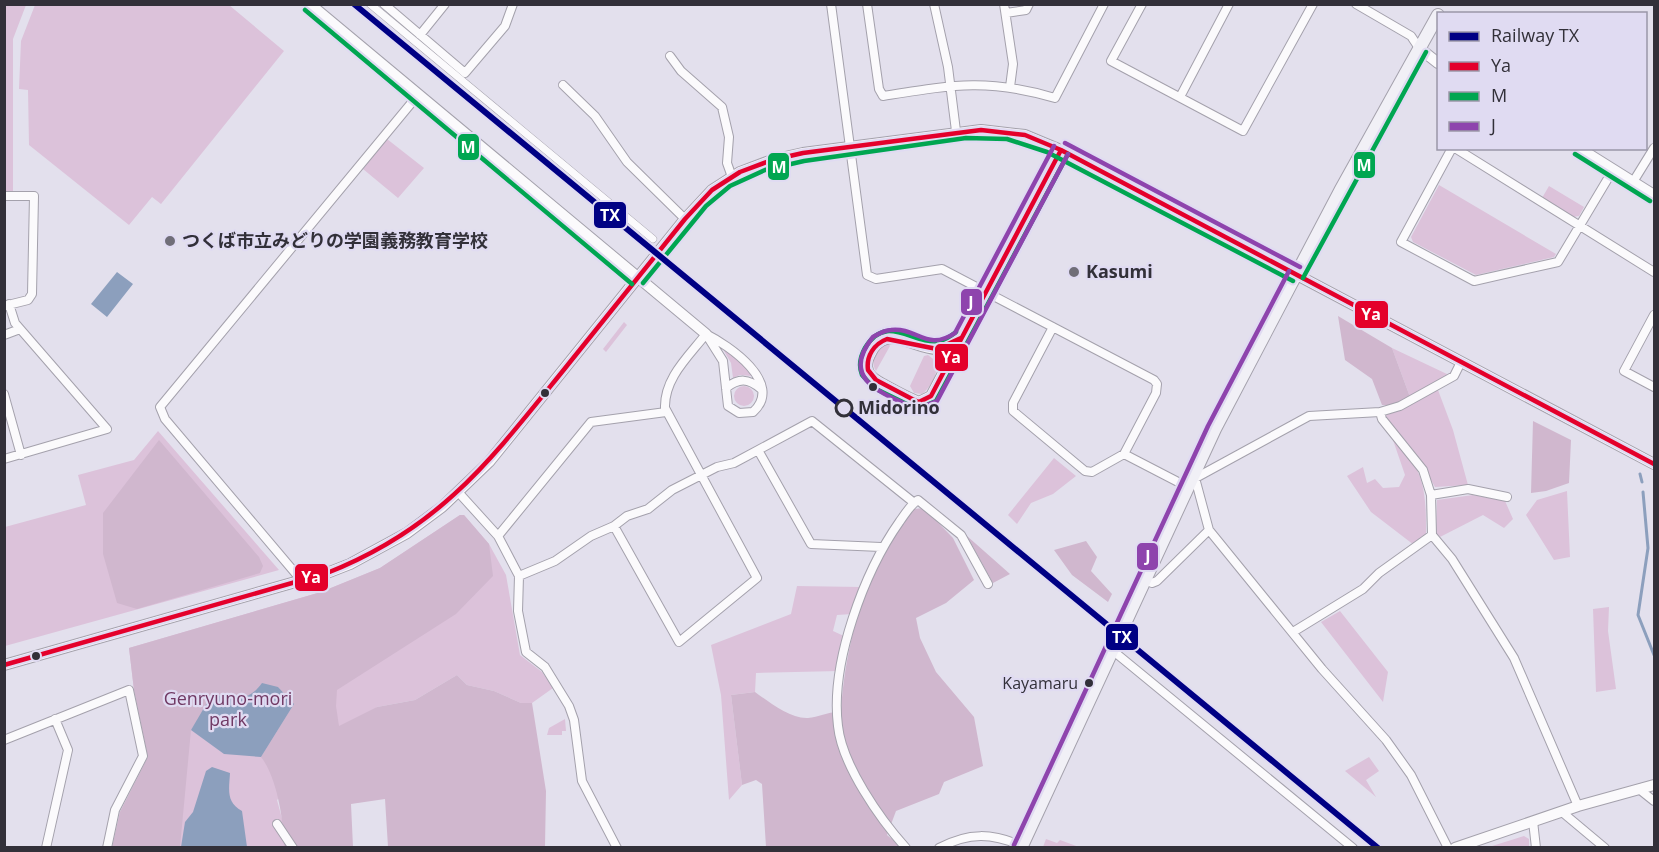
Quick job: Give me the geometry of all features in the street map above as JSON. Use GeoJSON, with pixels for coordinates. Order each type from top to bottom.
{"type":"FeatureCollection","features":[{"type":"Feature","properties":{"kind":"main road"},"geometry":{"type":"LineString","coordinates":[[1022,847],[1193,479],[1296,274],[1437,17]]}},
{"type":"Feature","properties":{"kind":"street"},"geometry":{"type":"LineString","coordinates":[[310,4],[637,278],[706,334],[724,343],[752,366],[758,375],[761,397],[756,408],[746,414],[739,413],[728,406],[723,361],[706,334]]}},
{"type":"Feature","properties":{"kind":"street"},"geometry":{"type":"LineString","coordinates":[[370,4],[653,239]]}},
{"type":"Feature","properties":{"kind":"street"},"geometry":{"type":"LineString","coordinates":[[384,4],[465,73],[505,26],[513,4]]}},
{"type":"Feature","properties":{"kind":"street"},"geometry":{"type":"LineString","coordinates":[[420,35],[445,4]]}},
{"type":"Feature","properties":{"kind":"street"},"geometry":{"type":"LineString","coordinates":[[831,4],[851,147],[852,176],[867,275],[876,279],[942,269],[1053,327],[1157,384],[1156,393],[1124,454],[1092,472],[1085,471],[1013,411],[1013,403],[1053,327]]}},
{"type":"Feature","properties":{"kind":"street"},"geometry":{"type":"LineString","coordinates":[[867,4],[880,93],[883,96],[978,84],[1010,87],[1055,98],[1104,4]]}},
{"type":"Feature","properties":{"kind":"street"},"geometry":{"type":"LineString","coordinates":[[934,4],[951,86],[956,131]]}},
{"type":"Feature","properties":{"kind":"street"},"geometry":{"type":"LineString","coordinates":[[1010,87],[1013,64],[1005,9],[1026,10],[1029,4]]}},
{"type":"Feature","properties":{"kind":"street"},"geometry":{"type":"LineString","coordinates":[[1142,4],[1111,61],[1243,130],[1313,4]]}},
{"type":"Feature","properties":{"kind":"street"},"geometry":{"type":"LineString","coordinates":[[1180,97],[1229,4]]}},
{"type":"Feature","properties":{"kind":"street"},"geometry":{"type":"LineString","coordinates":[[1356,4],[1411,36],[1419,48],[1437,62]]}},
{"type":"Feature","properties":{"kind":"street"},"geometry":{"type":"LineString","coordinates":[[670,56],[681,71],[722,107],[729,137],[727,163],[732,177]]}},
{"type":"Feature","properties":{"kind":"street"},"geometry":{"type":"LineString","coordinates":[[563,85],[577,96],[595,116],[627,162],[685,219]]}},
{"type":"Feature","properties":{"kind":"street"},"geometry":{"type":"LineString","coordinates":[[302,581],[165,419],[160,407],[418,94]]}},
{"type":"Feature","properties":{"kind":"street"},"geometry":{"type":"LineString","coordinates":[[4,665],[302,581],[350,564],[394,541],[427,519],[459,493],[489,462],[685,219],[712,190],[732,177],[772,160],[956,131],[1007,131],[1035,138],[1061,150],[1654,464]]}},
{"type":"Feature","properties":{"kind":"street"},"geometry":{"type":"LineString","coordinates":[[1633,182],[1654,148]]}},
{"type":"Feature","properties":{"kind":"street"},"geometry":{"type":"LineString","coordinates":[[962,338],[946,348],[935,349],[888,338],[877,343],[870,354],[867,362],[869,374],[875,380],[919,402],[931,396],[962,338],[1061,150]]}},
{"type":"Feature","properties":{"kind":"street"},"geometry":{"type":"LineString","coordinates":[[1452,150],[1401,242],[1474,281],[1558,262],[1612,170]]}},
{"type":"Feature","properties":{"kind":"street"},"geometry":{"type":"LineString","coordinates":[[1456,150],[1654,272]]}},
{"type":"Feature","properties":{"kind":"street"},"geometry":{"type":"LineString","coordinates":[[1582,150],[1654,195]]}},
{"type":"Feature","properties":{"kind":"street"},"geometry":{"type":"LineString","coordinates":[[4,196],[34,196],[32,294],[28,300],[7,305],[20,329],[107,429],[4,459]]}},
{"type":"Feature","properties":{"kind":"street"},"geometry":{"type":"LineString","coordinates":[[1654,315],[1624,372],[1654,387]]}},
{"type":"Feature","properties":{"kind":"street"},"geometry":{"type":"LineString","coordinates":[[4,335],[20,329]]}},
{"type":"Feature","properties":{"kind":"street"},"geometry":{"type":"LineString","coordinates":[[614,526],[679,642],[757,578],[666,412],[665,396],[669,383],[706,334]]}},
{"type":"Feature","properties":{"kind":"street"},"geometry":{"type":"LineString","coordinates":[[935,349],[944,371]]}},
{"type":"Feature","properties":{"kind":"street"},"geometry":{"type":"LineString","coordinates":[[1124,454],[1180,483],[1193,479],[1309,416],[1380,412],[1400,406],[1454,376],[1461,362]]}},
{"type":"Feature","properties":{"kind":"street"},"geometry":{"type":"LineString","coordinates":[[726,388],[737,380],[745,380],[761,389]]}},
{"type":"Feature","properties":{"kind":"street"},"geometry":{"type":"LineString","coordinates":[[4,394],[21,455]]}},
{"type":"Feature","properties":{"kind":"street"},"geometry":{"type":"LineString","coordinates":[[498,536],[591,422],[666,412]]}},
{"type":"Feature","properties":{"kind":"street"},"geometry":{"type":"LineString","coordinates":[[1380,412],[1382,419],[1423,470],[1431,495],[1432,535],[1452,559],[1514,658],[1578,807]]}},
{"type":"Feature","properties":{"kind":"street"},"geometry":{"type":"LineString","coordinates":[[519,576],[555,561],[591,536],[614,526],[627,516],[648,509],[672,490],[700,475],[734,463],[807,422],[815,422],[913,502]]}},
{"type":"Feature","properties":{"kind":"street"},"geometry":{"type":"LineString","coordinates":[[758,450],[811,544],[881,547]]}},
{"type":"Feature","properties":{"kind":"street"},"geometry":{"type":"LineString","coordinates":[[1193,479],[1209,530],[1403,762],[1448,848]]}},
{"type":"Feature","properties":{"kind":"street"},"geometry":{"type":"LineString","coordinates":[[1431,495],[1468,489],[1507,497]]}},
{"type":"Feature","properties":{"kind":"street"},"geometry":{"type":"LineString","coordinates":[[459,493],[498,536],[519,576],[518,611],[526,652],[545,667],[569,706],[574,720],[582,781],[617,848]]}},
{"type":"Feature","properties":{"kind":"street"},"geometry":{"type":"LineString","coordinates":[[906,848],[869,803],[838,728],[838,687],[848,640],[881,547],[913,502],[920,500],[961,535],[988,584]]}},
{"type":"Feature","properties":{"kind":"street"},"geometry":{"type":"LineString","coordinates":[[1145,580],[1152,583],[1157,581],[1209,530]]}},
{"type":"Feature","properties":{"kind":"street"},"geometry":{"type":"LineString","coordinates":[[1293,632],[1363,589],[1379,573],[1432,535]]}},
{"type":"Feature","properties":{"kind":"street"},"geometry":{"type":"LineString","coordinates":[[1112,650],[1353,848]]}},
{"type":"Feature","properties":{"kind":"street"},"geometry":{"type":"LineString","coordinates":[[4,740],[129,690],[142,756],[115,810],[107,848]]}},
{"type":"Feature","properties":{"kind":"street"},"geometry":{"type":"LineString","coordinates":[[46,848],[68,750],[55,719]]}},
{"type":"Feature","properties":{"kind":"street"},"geometry":{"type":"LineString","coordinates":[[1455,848],[1533,821],[1654,785]]}},
{"type":"Feature","properties":{"kind":"street"},"geometry":{"type":"LineString","coordinates":[[1639,789],[1654,801]]}},
{"type":"Feature","properties":{"kind":"street"},"geometry":{"type":"LineString","coordinates":[[1562,812],[1605,848]]}},
{"type":"Feature","properties":{"kind":"street"},"geometry":{"type":"LineString","coordinates":[[1533,821],[1536,848]]}},
{"type":"Feature","properties":{"kind":"street"},"geometry":{"type":"LineString","coordinates":[[277,824],[293,848]]}},
{"type":"Feature","properties":{"kind":"street"},"geometry":{"type":"LineString","coordinates":[[939,848],[956,840],[987,834],[1022,847]]}},
{"type":"Feature","properties":{"kind":"green space"},"geometry":{"type":"Polygon","coordinates":[[[5,4],[26,5],[13,39],[13,192],[4,191],[5,4]]]}},
{"type":"Feature","properties":{"kind":"green space"},"geometry":{"type":"Polygon","coordinates":[[[35,5],[229,5],[284,51],[161,204],[152,197],[129,225],[29,145],[28,90],[19,89],[21,41],[35,5]]]}},
{"type":"Feature","properties":{"kind":"green space"},"geometry":{"type":"Polygon","coordinates":[[[387,139],[424,168],[398,198],[363,169],[387,139]]]}},
{"type":"Feature","properties":{"kind":"green space"},"geometry":{"type":"Polygon","coordinates":[[[1439,185],[1556,254],[1554,257],[1476,275],[1413,242],[1411,237],[1439,185]]]}},
{"type":"Feature","properties":{"kind":"green space"},"geometry":{"type":"Polygon","coordinates":[[[1549,186],[1584,207],[1579,216],[1573,217],[1542,198],[1549,186]]]}},
{"type":"Feature","properties":{"kind":"green space"},"geometry":{"type":"Polygon","coordinates":[[[624,322],[627,325],[606,352],[603,349],[624,322]]]}},
{"type":"Feature","properties":{"kind":"green space"},"geometry":{"type":"Polygon","coordinates":[[[888,343],[890,346],[876,371],[873,363],[875,355],[888,343]]]}},
{"type":"Feature","properties":{"kind":"green space"},"geometry":{"type":"Polygon","coordinates":[[[720,344],[749,370],[752,376],[740,375],[733,378],[731,363],[720,344]]]}},
{"type":"Feature","properties":{"kind":"green space"},"geometry":{"type":"Polygon","coordinates":[[[1392,348],[1449,375],[1410,397],[1392,348]]]}},
{"type":"Feature","properties":{"kind":"green space"},"geometry":{"type":"Polygon","coordinates":[[[928,355],[937,362],[935,375],[922,394],[914,393],[910,386],[924,356],[928,355]]]}},
{"type":"Feature","properties":{"kind":"green space"},"geometry":{"type":"Polygon","coordinates":[[[744,386],[751,389],[754,396],[751,403],[744,406],[737,403],[734,396],[737,389],[744,386]]]}},
{"type":"Feature","properties":{"kind":"green space"},"geometry":{"type":"Polygon","coordinates":[[[1438,390],[1453,430],[1468,485],[1435,487],[1416,454],[1385,416],[1438,390]]]}},
{"type":"Feature","properties":{"kind":"green space"},"geometry":{"type":"Polygon","coordinates":[[[158,431],[279,570],[5,646],[5,527],[86,505],[78,475],[134,460],[158,431]]]}},
{"type":"Feature","properties":{"kind":"green space"},"geometry":{"type":"Polygon","coordinates":[[[1393,440],[1412,461],[1422,483],[1426,534],[1414,545],[1371,512],[1347,476],[1363,467],[1367,483],[1375,479],[1383,488],[1399,487],[1405,475],[1393,440]]]}},
{"type":"Feature","properties":{"kind":"green space"},"geometry":{"type":"Polygon","coordinates":[[[1054,458],[1076,476],[1053,494],[1031,503],[1017,524],[1008,515],[1054,458]]]}},
{"type":"Feature","properties":{"kind":"green space"},"geometry":{"type":"Polygon","coordinates":[[[1567,491],[1570,557],[1554,560],[1526,515],[1537,500],[1567,491]]]}},
{"type":"Feature","properties":{"kind":"green space"},"geometry":{"type":"Polygon","coordinates":[[[1473,495],[1505,501],[1513,519],[1504,528],[1483,515],[1440,537],[1436,533],[1437,500],[1473,495]]]}},
{"type":"Feature","properties":{"kind":"green space","name":"Genryuno-mori park"},"geometry":{"type":"Polygon","coordinates":[[[460,515],[464,515],[489,544],[506,575],[520,655],[542,672],[553,688],[532,703],[521,703],[494,691],[467,685],[457,675],[415,700],[377,707],[277,800],[284,826],[285,847],[112,848],[120,812],[148,757],[134,690],[129,648],[321,592],[380,568],[460,515]]]}},
{"type":"Feature","properties":{"kind":"green space"},"geometry":{"type":"Polygon","coordinates":[[[797,586],[861,587],[852,614],[837,615],[833,631],[846,637],[839,671],[756,673],[755,692],[731,695],[742,785],[729,800],[721,695],[711,645],[791,614],[797,586]]]}},
{"type":"Feature","properties":{"kind":"green space"},"geometry":{"type":"Polygon","coordinates":[[[1609,607],[1608,631],[1616,689],[1596,692],[1593,609],[1609,607]]]}},
{"type":"Feature","properties":{"kind":"green space"},"geometry":{"type":"Polygon","coordinates":[[[1340,611],[1388,672],[1383,702],[1321,622],[1340,611]]]}},
{"type":"Feature","properties":{"kind":"green space"},"geometry":{"type":"Polygon","coordinates":[[[565,719],[566,731],[562,731],[562,735],[547,735],[549,728],[565,719]]]}},
{"type":"Feature","properties":{"kind":"green space"},"geometry":{"type":"Polygon","coordinates":[[[1369,757],[1379,771],[1366,780],[1376,797],[1345,771],[1369,757]]]}},
{"type":"Feature","properties":{"kind":"green space"},"geometry":{"type":"Polygon","coordinates":[[[1524,836],[1529,839],[1529,847],[1489,847],[1524,836]]]}},
{"type":"Feature","properties":{"kind":"green space"},"geometry":{"type":"Polygon","coordinates":[[[1046,839],[1057,843],[1060,840],[1079,847],[1043,847],[1046,839]]]}},
{"type":"Feature","properties":{"kind":"shaded area"},"geometry":{"type":"Polygon","coordinates":[[[1338,316],[1392,348],[1410,397],[1396,405],[1382,405],[1372,379],[1345,360],[1338,316]]]}},
{"type":"Feature","properties":{"kind":"shaded area"},"geometry":{"type":"Polygon","coordinates":[[[1533,421],[1571,440],[1569,483],[1546,491],[1531,493],[1533,421]]]}},
{"type":"Feature","properties":{"kind":"shaded area"},"geometry":{"type":"Polygon","coordinates":[[[159,440],[259,557],[263,566],[260,573],[137,609],[117,603],[103,554],[103,513],[159,440]]]}},
{"type":"Feature","properties":{"kind":"shaded area"},"geometry":{"type":"Polygon","coordinates":[[[924,508],[953,538],[974,580],[946,603],[916,618],[920,638],[936,672],[974,717],[983,766],[944,782],[939,794],[896,811],[887,835],[901,847],[766,847],[762,784],[756,780],[742,785],[731,695],[755,692],[780,709],[801,718],[841,712],[849,649],[868,585],[887,547],[914,509],[924,508]]]}},
{"type":"Feature","properties":{"kind":"shaded area"},"geometry":{"type":"Polygon","coordinates":[[[460,515],[464,515],[489,544],[493,576],[456,614],[337,690],[336,706],[339,726],[377,707],[415,700],[457,675],[467,685],[494,691],[521,703],[532,703],[546,791],[545,846],[388,847],[385,799],[351,804],[353,847],[284,847],[283,825],[275,788],[261,757],[294,704],[278,687],[234,700],[216,694],[191,730],[180,847],[112,848],[120,812],[148,757],[134,690],[129,648],[321,592],[380,568],[460,515]]]}},
{"type":"Feature","properties":{"kind":"shaded area"},"geometry":{"type":"Polygon","coordinates":[[[967,536],[1010,574],[993,583],[967,536]]]}},
{"type":"Feature","properties":{"kind":"shaded area"},"geometry":{"type":"Polygon","coordinates":[[[1086,541],[1097,557],[1091,571],[1112,594],[1108,602],[1072,575],[1054,550],[1086,541]]]}},
{"type":"Feature","properties":{"kind":"water"},"geometry":{"type":"Polygon","coordinates":[[[117,272],[133,284],[107,317],[91,304],[117,272]]]}},
{"type":"Feature","properties":{"kind":"water"},"geometry":{"type":"Polygon","coordinates":[[[262,683],[278,687],[294,704],[261,757],[224,754],[191,730],[211,696],[216,694],[235,699],[241,698],[252,693],[262,683]]]}},
{"type":"Feature","properties":{"kind":"water"},"geometry":{"type":"Polygon","coordinates":[[[212,767],[230,773],[231,800],[242,811],[247,847],[181,847],[185,822],[193,812],[206,771],[212,767]]]}},
{"type":"Feature","properties":{"kind":"waterway"},"geometry":{"type":"LineString","coordinates":[[1640,474],[1642,482]]}},
{"type":"Feature","properties":{"kind":"waterway"},"geometry":{"type":"LineString","coordinates":[[1643,492],[1648,548],[1638,615],[1654,655]]}},
{"type":"Feature","properties":{"kind":"rail line","name":"TX"},"geometry":{"type":"LineString","coordinates":[[354,4],[1378,848]]}},
{"type":"Feature","properties":{"kind":"transit line","name":"M"},"geometry":{"type":"LineString","coordinates":[[305,10],[632,284]]}},
{"type":"Feature","properties":{"kind":"transit line","name":"M"},"geometry":{"type":"LineString","coordinates":[[1303,278],[1426,52]]}},
{"type":"Feature","properties":{"kind":"transit line","name":"Ya"},"geometry":{"type":"LineString","coordinates":[[4,665],[327,573],[401,536],[432,514],[486,463],[685,219],[712,190],[740,172],[772,160],[803,153],[981,130],[1025,135],[1061,150],[1654,464]]}},
{"type":"Feature","properties":{"kind":"transit line","name":"M"},"geometry":{"type":"LineString","coordinates":[[643,283],[706,206],[730,186],[765,170],[804,161],[966,138],[1007,139],[1047,152],[1293,281]]}},
{"type":"Feature","properties":{"kind":"transit line","name":"J"},"geometry":{"type":"LineString","coordinates":[[1065,143],[1300,267]]}},
{"type":"Feature","properties":{"kind":"transit line","name":"J"},"geometry":{"type":"LineString","coordinates":[[1054,146],[955,333],[937,340],[929,340],[900,330],[886,331],[873,337],[863,352],[860,364],[863,375],[879,391],[917,409],[937,401],[1068,154]]}},
{"type":"Feature","properties":{"kind":"transit line","name":"Ya"},"geometry":{"type":"LineString","coordinates":[[961,338],[937,349],[887,339],[872,351],[868,360],[868,370],[876,380],[914,400],[919,402],[931,396],[1061,150]]}},
{"type":"Feature","properties":{"kind":"transit line","name":"M"},"geometry":{"type":"LineString","coordinates":[[956,332],[939,341],[919,339],[900,332],[882,332],[873,338],[863,351],[860,364],[862,375],[874,388],[917,409],[936,401],[1068,154]]}},
{"type":"Feature","properties":{"kind":"transit line","name":"M"},"geometry":{"type":"LineString","coordinates":[[1575,154],[1650,201]]}},
{"type":"Feature","properties":{"kind":"transit line","name":"J"},"geometry":{"type":"LineString","coordinates":[[1014,845],[1208,426],[1289,271]]}},
{"type":"Feature","properties":{"kind":"place","name":"つくば市立みどりの学園義務教育学校"},"geometry":{"type":"Point","coordinates":[170,241]}},
{"type":"Feature","properties":{"kind":"place","name":"Kasumi"},"geometry":{"type":"Point","coordinates":[1074,272]}},
{"type":"Feature","properties":{"kind":"place","name":"Midorino"},"geometry":{"type":"Point","coordinates":[844,408]}},
{"type":"Feature","properties":{"kind":"place","name":"Kayamaru"},"geometry":{"type":"Point","coordinates":[1089,683]}}]}
